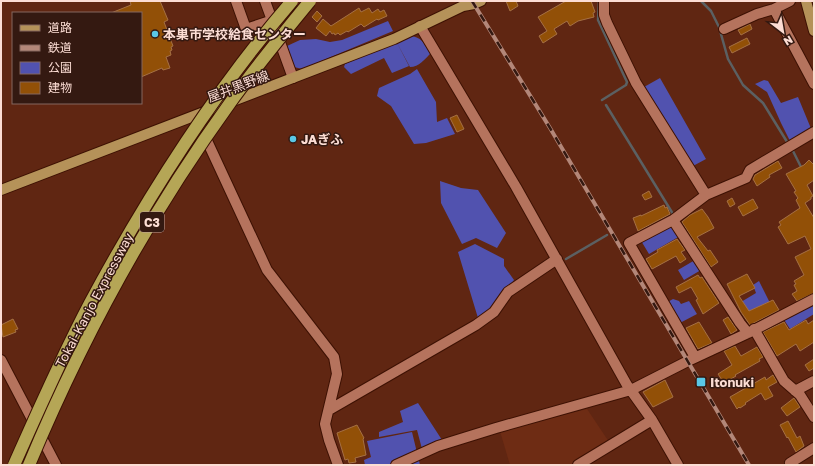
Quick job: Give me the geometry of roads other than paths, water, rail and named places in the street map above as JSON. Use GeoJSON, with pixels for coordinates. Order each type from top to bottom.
{"type":"FeatureCollection","features":[{"type":"Feature","properties":{"kind":"highway","name":"Tokai-Kanjo Expressway"},"geometry":{"type":"LineString","coordinates":[[14,465],[89,304],[122,245],[178,154],[213,103],[292,1]]}},
{"type":"Feature","properties":{"kind":"highway","name":"Tokai-Kanjo Expressway"},"geometry":{"type":"LineString","coordinates":[[29,465],[69,377],[106,302],[145,233],[186,167],[230,103],[273,46],[310,1]]}},
{"type":"Feature","properties":{"kind":"main road","name":"屋井黒野線"},"geometry":{"type":"LineString","coordinates":[[1,190],[394,39],[463,6],[482,1]]}},
{"type":"Feature","properties":{"kind":"main road"},"geometry":{"type":"LineString","coordinates":[[806,1],[814,31]]}},
{"type":"Feature","properties":{"kind":"street"},"geometry":{"type":"LineString","coordinates":[[236,1],[246,30],[273,20]]}},
{"type":"Feature","properties":{"kind":"street"},"geometry":{"type":"LineString","coordinates":[[265,1],[293,78]]}},
{"type":"Feature","properties":{"kind":"street"},"geometry":{"type":"LineString","coordinates":[[604,1],[604,15],[607,23],[636,83],[706,195]]}},
{"type":"Feature","properties":{"kind":"street"},"geometry":{"type":"LineString","coordinates":[[724,29],[757,14],[774,10],[786,2]]}},
{"type":"Feature","properties":{"kind":"street"},"geometry":{"type":"LineString","coordinates":[[774,10],[814,84]]}},
{"type":"Feature","properties":{"kind":"street"},"geometry":{"type":"LineString","coordinates":[[420,26],[512,180],[631,390],[652,420],[678,465]]}},
{"type":"Feature","properties":{"kind":"street"},"geometry":{"type":"LineString","coordinates":[[195,116],[267,270],[334,357],[337,374],[326,424],[329,440],[338,465]]}},
{"type":"Feature","properties":{"kind":"street"},"geometry":{"type":"LineString","coordinates":[[695,357],[629,242],[674,220],[706,195],[746,178],[750,170],[814,132]]}},
{"type":"Feature","properties":{"kind":"street"},"geometry":{"type":"LineString","coordinates":[[674,220],[740,324],[751,331],[784,381],[808,406],[814,417]]}},
{"type":"Feature","properties":{"kind":"street"},"geometry":{"type":"LineString","coordinates":[[329,410],[476,325],[494,312],[508,292],[557,260]]}},
{"type":"Feature","properties":{"kind":"street"},"geometry":{"type":"LineString","coordinates":[[396,465],[438,446],[631,390],[814,299]]}},
{"type":"Feature","properties":{"kind":"street"},"geometry":{"type":"LineString","coordinates":[[1,360],[56,465]]}},
{"type":"Feature","properties":{"kind":"street"},"geometry":{"type":"LineString","coordinates":[[795,391],[814,380]]}},
{"type":"Feature","properties":{"kind":"street"},"geometry":{"type":"LineString","coordinates":[[578,465],[652,420]]}},
{"type":"Feature","properties":{"kind":"street"},"geometry":{"type":"LineString","coordinates":[[791,465],[790,463],[814,448]]}},
{"type":"Feature","properties":{"kind":"waterway"},"geometry":{"type":"LineString","coordinates":[[599,1],[598,20],[627,82],[626,85],[602,100]]}},
{"type":"Feature","properties":{"kind":"waterway"},"geometry":{"type":"LineString","coordinates":[[701,1],[711,11],[719,27],[728,59],[743,85],[763,103],[789,145]]}},
{"type":"Feature","properties":{"kind":"waterway"},"geometry":{"type":"LineString","coordinates":[[606,105],[673,214]]}},
{"type":"Feature","properties":{"kind":"waterway"},"geometry":{"type":"LineString","coordinates":[[792,149],[802,169]]}},
{"type":"Feature","properties":{"kind":"waterway"},"geometry":{"type":"LineString","coordinates":[[566,259],[607,235]]}},
{"type":"Feature","properties":{"kind":"railway"},"geometry":{"type":"LineString","coordinates":[[472,1],[550,128],[749,465]]}},
{"type":"Feature","properties":{"kind":"place","name":"本巣市学校給食センター"},"geometry":{"type":"Point","coordinates":[155,34]}},
{"type":"Feature","properties":{"kind":"place","name":"JAぎふ"},"geometry":{"type":"Point","coordinates":[293,139]}},
{"type":"Feature","properties":{"kind":"place","name":"Itonuki"},"geometry":{"type":"Point","coordinates":[701,382]}}]}
